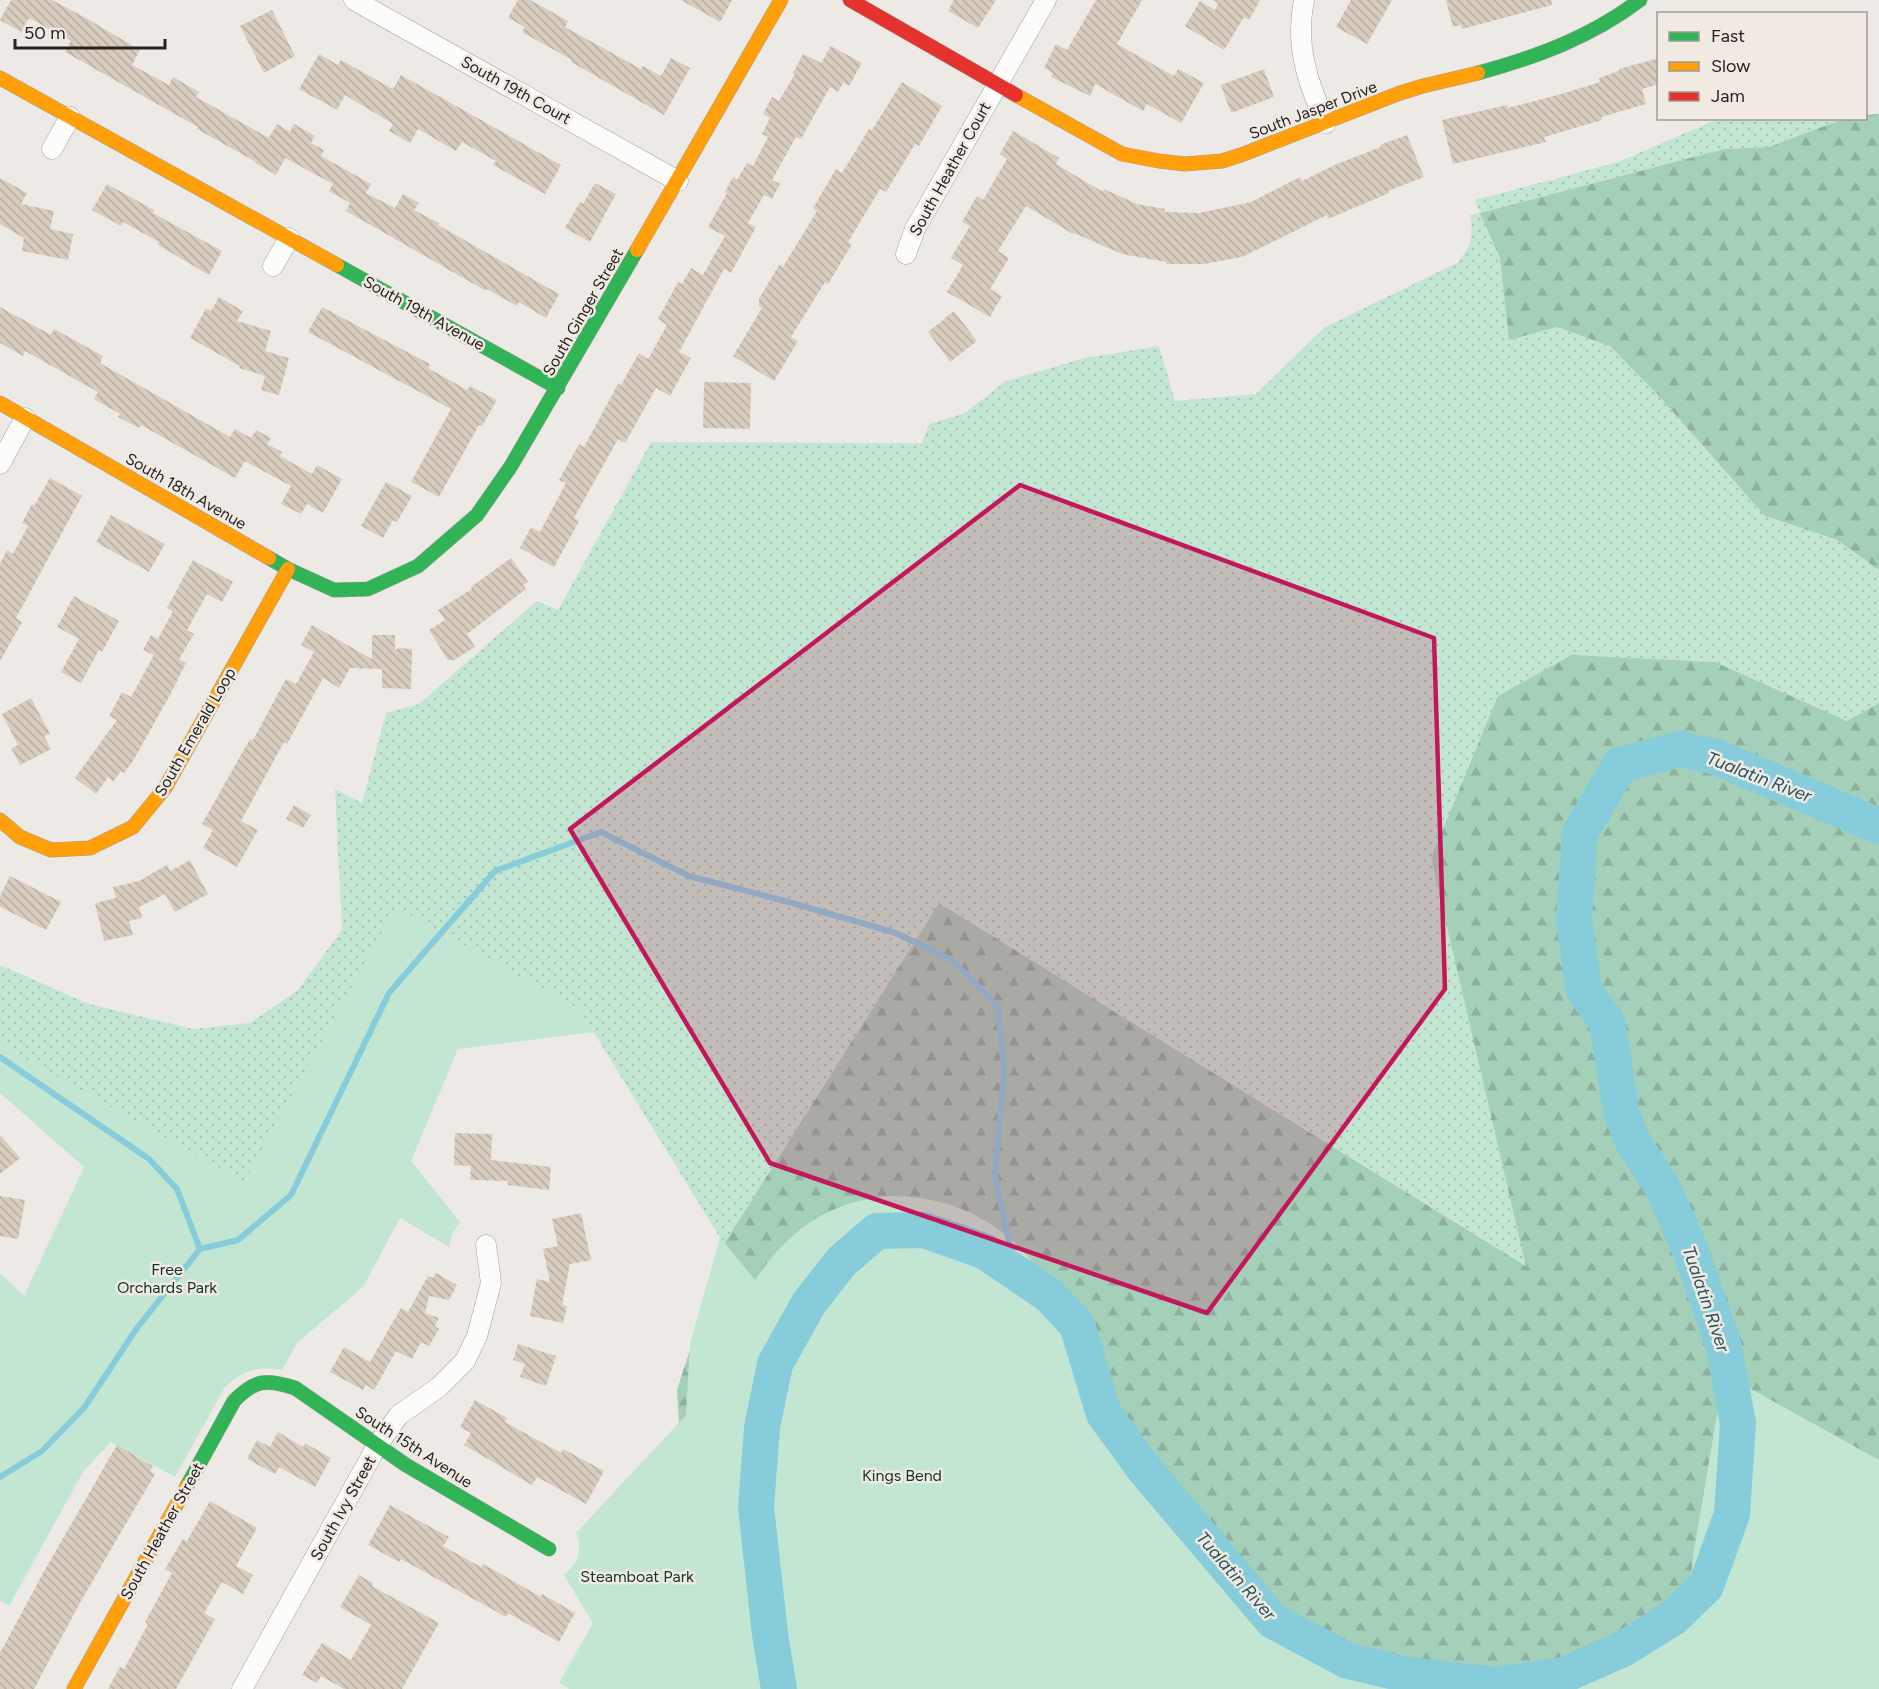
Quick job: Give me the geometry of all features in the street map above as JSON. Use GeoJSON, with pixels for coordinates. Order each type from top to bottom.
{"type":"FeatureCollection","features":[{"type":"Feature","properties":{"kind":"street","name":"South 19th Court"},"geometry":{"type":"LineString","coordinates":[[354,0],[678,181]]}},
{"type":"Feature","properties":{"kind":"street","name":"South Ginger Street"},"geometry":{"type":"LineString","coordinates":[[360,589],[368,589],[418,566],[477,516],[512,466],[558,388],[781,0]]}},
{"type":"Feature","properties":{"kind":"street","name":"South Jasper Drive"},"geometry":{"type":"LineString","coordinates":[[850,0],[1122,154],[1182,164],[1220,161],[1248,153],[1418,87],[1524,59],[1566,45],[1606,25],[1640,0]]}},
{"type":"Feature","properties":{"kind":"street"},"geometry":{"type":"LineString","coordinates":[[997,85],[1046,0]]}},
{"type":"Feature","properties":{"kind":"street"},"geometry":{"type":"LineString","coordinates":[[1304,0],[1302,26],[1305,67],[1310,86],[1326,123]]}},
{"type":"Feature","properties":{"kind":"street","name":"South 19th Avenue"},"geometry":{"type":"LineString","coordinates":[[0,78],[558,388]]}},
{"type":"Feature","properties":{"kind":"street","name":"South Heather Court"},"geometry":{"type":"LineString","coordinates":[[906,254],[915,229],[997,85]]}},
{"type":"Feature","properties":{"kind":"street"},"geometry":{"type":"LineString","coordinates":[[52,149],[70,117]]}},
{"type":"Feature","properties":{"kind":"street"},"geometry":{"type":"LineString","coordinates":[[273,266],[289,238]]}},
{"type":"Feature","properties":{"kind":"street","name":"South 18th Avenue"},"geometry":{"type":"LineString","coordinates":[[0,403],[288,569],[334,590],[360,589]]}},
{"type":"Feature","properties":{"kind":"street"},"geometry":{"type":"LineString","coordinates":[[0,464],[25,418]]}},
{"type":"Feature","properties":{"kind":"street","name":"South Emerald Loop"},"geometry":{"type":"LineString","coordinates":[[0,820],[20,837],[51,850],[90,848],[133,827],[165,788],[288,569]]}},
{"type":"Feature","properties":{"kind":"street","name":"South Ivy Street"},"geometry":{"type":"LineString","coordinates":[[242,1689],[378,1444],[399,1415],[439,1387],[465,1361],[477,1336],[491,1283],[486,1245]]}},
{"type":"Feature","properties":{"kind":"street","name":"South 15th Avenue"},"geometry":{"type":"LineString","coordinates":[[260,1382],[278,1383],[295,1388],[406,1465],[549,1549]]}},
{"type":"Feature","properties":{"kind":"street","name":"South Heather Street"},"geometry":{"type":"LineString","coordinates":[[74,1689],[234,1401],[244,1389],[260,1382]]}},
{"type":"Feature","properties":{"kind":"highlighted area"},"geometry":{"type":"Polygon","coordinates":[[[1020,485],[1434,638],[1445,989],[1207,1313],[770,1163],[570,829],[1020,485]]]}},
{"type":"Feature","properties":{"kind":"green space"},"geometry":{"type":"Polygon","coordinates":[[[1879,114],[1879,570],[1837,540],[1765,516],[1658,395],[1610,346],[1557,327],[1509,340],[1500,258],[1480,213],[1724,149],[1769,147],[1840,120],[1867,120],[1867,115],[1879,114]]]}},
{"type":"Feature","properties":{"kind":"green space"},"geometry":{"type":"Polygon","coordinates":[[[1716,120],[1840,120],[1769,147],[1724,149],[1480,213],[1475,200],[1618,162],[1716,120]]]}},
{"type":"Feature","properties":{"kind":"green space"},"geometry":{"type":"Polygon","coordinates":[[[1480,213],[1500,257],[1509,340],[1557,327],[1610,346],[1658,395],[1765,516],[1837,540],[1879,570],[1879,703],[1847,721],[1715,662],[1572,655],[1431,858],[1527,1266],[939,903],[724,1244],[580,1010],[396,908],[244,1182],[0,1045],[0,965],[89,1004],[193,1029],[250,1023],[298,990],[342,930],[335,789],[362,803],[386,713],[419,704],[537,601],[558,610],[651,442],[922,443],[929,424],[965,413],[1006,381],[1085,358],[1159,346],[1175,401],[1256,394],[1325,327],[1457,263],[1470,241],[1472,229],[1470,215],[1480,213]]]}},
{"type":"Feature","properties":{"kind":"green space"},"geometry":{"type":"Polygon","coordinates":[[[1572,655],[1715,662],[1847,721],[1879,703],[1879,1689],[695,1689],[677,1390],[724,1244],[939,903],[1526,1266],[1431,858],[1498,696],[1572,655]]]}},
{"type":"Feature","properties":{"kind":"green space","name":"Free Orchards Park"},"geometry":{"type":"Polygon","coordinates":[[[396,907],[580,1010],[594,1032],[458,1049],[411,1161],[460,1222],[452,1234],[449,1247],[400,1218],[363,1287],[298,1342],[282,1370],[266,1368],[244,1373],[225,1387],[175,1477],[111,1442],[83,1472],[9,1606],[0,1601],[0,1273],[24,1296],[84,1167],[0,1093],[0,1045],[244,1182],[396,907]]]}},
{"type":"Feature","properties":{"kind":"green space","name":"Kings Bend"},"geometry":{"type":"Polygon","coordinates":[[[891,1196],[933,1200],[954,1206],[991,1224],[1023,1251],[1046,1283],[1095,1382],[1131,1442],[1217,1571],[1238,1592],[1297,1633],[1337,1650],[1480,1687],[1498,1689],[569,1689],[559,1683],[593,1623],[564,1575],[573,1566],[578,1556],[579,1545],[576,1533],[686,1415],[690,1344],[720,1237],[755,1280],[782,1246],[812,1221],[848,1204],[891,1196]]]}},
{"type":"Feature","properties":{"kind":"green space"},"geometry":{"type":"Polygon","coordinates":[[[1724,1374],[1879,1460],[1879,1689],[1498,1689],[1630,1646],[1656,1631],[1676,1611],[1683,1599],[1692,1571],[1724,1374]]]}},
{"type":"Feature","properties":{"kind":"building"},"geometry":{"type":"Polygon","coordinates":[[[11,0],[52,0],[84,17],[140,50],[132,65],[169,85],[173,77],[199,92],[196,97],[269,138],[277,124],[290,132],[294,124],[315,136],[311,143],[324,150],[321,156],[371,184],[366,193],[395,208],[403,194],[419,203],[414,210],[559,294],[546,318],[519,302],[517,306],[487,289],[486,291],[346,211],[350,203],[329,191],[333,184],[285,158],[276,175],[255,163],[197,129],[198,127],[65,52],[71,41],[29,18],[21,32],[0,20],[11,0]]]}},
{"type":"Feature","properties":{"kind":"building"},"geometry":{"type":"Polygon","coordinates":[[[518,0],[530,0],[568,21],[565,27],[641,69],[643,66],[661,76],[671,58],[690,68],[664,115],[522,32],[525,27],[508,18],[518,0]]]}},
{"type":"Feature","properties":{"kind":"building"},"geometry":{"type":"Polygon","coordinates":[[[681,0],[732,0],[720,22],[681,0]]]}},
{"type":"Feature","properties":{"kind":"building"},"geometry":{"type":"Polygon","coordinates":[[[954,0],[996,0],[978,28],[948,11],[954,0]]]}},
{"type":"Feature","properties":{"kind":"building"},"geometry":{"type":"Polygon","coordinates":[[[1096,0],[1142,0],[1117,44],[1174,76],[1178,69],[1204,83],[1181,123],[1147,104],[1143,111],[1095,84],[1090,96],[1051,77],[1053,73],[1044,68],[1056,44],[1067,50],[1096,0]]]}},
{"type":"Feature","properties":{"kind":"building"},"geometry":{"type":"Polygon","coordinates":[[[1213,0],[1260,0],[1249,20],[1244,17],[1224,50],[1185,26],[1200,1],[1215,10],[1218,3],[1213,0]]]}},
{"type":"Feature","properties":{"kind":"building"},"geometry":{"type":"Polygon","coordinates":[[[1351,0],[1392,0],[1367,44],[1336,27],[1351,0]]]}},
{"type":"Feature","properties":{"kind":"building"},"geometry":{"type":"Polygon","coordinates":[[[1446,0],[1551,0],[1552,5],[1462,29],[1461,25],[1453,27],[1446,0]]]}},
{"type":"Feature","properties":{"kind":"building"},"geometry":{"type":"Polygon","coordinates":[[[272,10],[295,56],[264,73],[240,26],[272,10]]]}},
{"type":"Feature","properties":{"kind":"building"},"geometry":{"type":"Polygon","coordinates":[[[831,46],[862,63],[849,86],[843,83],[838,92],[830,87],[801,139],[796,137],[772,180],[780,184],[772,199],[764,195],[748,223],[756,227],[731,273],[724,269],[679,352],[691,358],[670,396],[656,388],[625,443],[618,439],[574,518],[579,521],[554,567],[520,548],[531,527],[540,532],[566,483],[559,480],[579,444],[584,447],[618,384],[621,385],[639,353],[648,359],[667,325],[658,319],[678,282],[682,284],[691,268],[703,275],[725,236],[708,227],[733,177],[737,180],[747,163],[753,166],[768,137],[762,134],[770,118],[763,114],[772,97],[779,101],[795,74],[793,73],[803,54],[821,63],[831,46]]]}},
{"type":"Feature","properties":{"kind":"building"},"geometry":{"type":"Polygon","coordinates":[[[319,54],[338,65],[341,60],[393,89],[401,75],[561,165],[545,194],[493,165],[496,161],[462,142],[456,151],[418,129],[410,143],[389,131],[393,124],[345,95],[337,110],[299,89],[319,54]]]}},
{"type":"Feature","properties":{"kind":"building"},"geometry":{"type":"Polygon","coordinates":[[[1657,59],[1657,85],[1642,89],[1646,104],[1544,137],[1546,142],[1453,164],[1442,120],[1507,105],[1508,108],[1561,94],[1600,82],[1599,78],[1619,71],[1619,69],[1657,59]]]}},
{"type":"Feature","properties":{"kind":"building"},"geometry":{"type":"Polygon","coordinates":[[[1264,69],[1274,97],[1231,113],[1221,85],[1264,69]]]}},
{"type":"Feature","properties":{"kind":"building"},"geometry":{"type":"Polygon","coordinates":[[[902,82],[942,106],[919,146],[915,144],[886,192],[880,189],[848,242],[852,244],[828,284],[825,282],[791,337],[798,341],[774,381],[733,356],[762,308],[759,306],[759,299],[779,265],[783,267],[817,211],[813,208],[836,169],[842,173],[902,82]]]}},
{"type":"Feature","properties":{"kind":"building"},"geometry":{"type":"Polygon","coordinates":[[[1013,131],[1059,158],[1056,164],[1103,192],[1104,189],[1137,204],[1165,209],[1164,212],[1199,213],[1251,202],[1300,177],[1302,181],[1407,135],[1424,177],[1328,219],[1327,215],[1242,257],[1204,264],[1166,264],[1166,262],[1122,254],[1073,234],[1026,206],[998,251],[1009,258],[990,289],[1002,296],[990,317],[947,292],[963,265],[951,258],[970,226],[962,222],[977,196],[983,200],[1007,159],[1000,154],[1013,131]]]}},
{"type":"Feature","properties":{"kind":"building"},"geometry":{"type":"Polygon","coordinates":[[[0,178],[27,193],[21,204],[54,211],[50,229],[73,234],[68,260],[22,251],[24,238],[0,224],[0,178]]]}},
{"type":"Feature","properties":{"kind":"building"},"geometry":{"type":"Polygon","coordinates":[[[595,183],[616,194],[590,242],[565,228],[580,202],[583,204],[595,183]]]}},
{"type":"Feature","properties":{"kind":"building"},"geometry":{"type":"Polygon","coordinates":[[[107,184],[154,210],[153,213],[222,251],[209,275],[158,245],[159,242],[123,222],[121,226],[92,210],[107,184]]]}},
{"type":"Feature","properties":{"kind":"building"},"geometry":{"type":"Polygon","coordinates":[[[219,297],[243,311],[237,321],[271,331],[265,351],[289,358],[279,395],[261,390],[265,376],[239,368],[240,366],[190,338],[206,308],[211,311],[219,297]]]}},
{"type":"Feature","properties":{"kind":"building"},"geometry":{"type":"Polygon","coordinates":[[[0,307],[51,335],[54,329],[103,356],[100,363],[230,437],[235,429],[251,438],[256,430],[271,438],[267,444],[282,452],[280,456],[312,474],[317,465],[342,479],[323,513],[307,504],[301,514],[281,504],[291,486],[245,461],[235,478],[141,425],[139,428],[118,417],[120,414],[94,399],[98,392],[25,351],[23,356],[0,343],[0,307]]]}},
{"type":"Feature","properties":{"kind":"building"},"geometry":{"type":"Polygon","coordinates":[[[322,307],[430,364],[428,368],[467,390],[470,386],[497,400],[482,426],[479,425],[439,497],[411,482],[451,409],[308,332],[322,307]]]}},
{"type":"Feature","properties":{"kind":"building"},"geometry":{"type":"Polygon","coordinates":[[[954,311],[977,341],[950,362],[928,332],[954,311]]]}},
{"type":"Feature","properties":{"kind":"building"},"geometry":{"type":"Polygon","coordinates":[[[704,382],[751,383],[750,429],[703,428],[704,382]]]}},
{"type":"Feature","properties":{"kind":"building"},"geometry":{"type":"Polygon","coordinates":[[[50,478],[82,496],[16,618],[22,622],[0,661],[0,564],[7,550],[13,554],[28,526],[22,523],[50,478]]]}},
{"type":"Feature","properties":{"kind":"building"},"geometry":{"type":"Polygon","coordinates":[[[386,482],[412,496],[397,522],[393,520],[383,538],[361,526],[386,482]]]}},
{"type":"Feature","properties":{"kind":"building"},"geometry":{"type":"Polygon","coordinates":[[[111,515],[165,544],[149,572],[96,542],[111,515]]]}},
{"type":"Feature","properties":{"kind":"building"},"geometry":{"type":"Polygon","coordinates":[[[511,558],[528,582],[523,585],[526,589],[467,634],[475,647],[454,660],[448,660],[429,630],[445,620],[438,610],[472,589],[471,587],[511,558]]]}},
{"type":"Feature","properties":{"kind":"building"},"geometry":{"type":"Polygon","coordinates":[[[193,560],[233,582],[222,602],[207,594],[187,630],[194,634],[179,659],[186,663],[170,695],[133,761],[113,782],[108,777],[96,794],[75,778],[117,720],[109,716],[122,692],[131,697],[154,655],[143,650],[151,635],[158,639],[173,611],[167,608],[193,560]]]}},
{"type":"Feature","properties":{"kind":"building"},"geometry":{"type":"Polygon","coordinates":[[[74,596],[119,621],[102,652],[99,650],[81,683],[61,672],[79,639],[57,627],[74,596]]]}},
{"type":"Feature","properties":{"kind":"building"},"geometry":{"type":"Polygon","coordinates":[[[312,625],[372,659],[372,635],[395,635],[395,650],[412,649],[411,689],[382,688],[382,669],[350,668],[339,688],[323,678],[287,744],[284,742],[241,821],[258,830],[237,867],[203,848],[213,830],[202,824],[250,739],[253,740],[286,679],[296,684],[314,652],[301,645],[312,625]]]}},
{"type":"Feature","properties":{"kind":"building"},"geometry":{"type":"Polygon","coordinates":[[[31,698],[50,734],[44,736],[51,749],[20,765],[11,748],[18,745],[2,714],[31,698]]]}},
{"type":"Feature","properties":{"kind":"building"},"geometry":{"type":"Polygon","coordinates":[[[294,805],[311,815],[303,828],[286,819],[294,805]]]}},
{"type":"Feature","properties":{"kind":"building"},"geometry":{"type":"Polygon","coordinates":[[[190,860],[208,894],[175,912],[165,894],[139,907],[142,918],[129,921],[133,935],[104,941],[95,903],[116,898],[113,887],[139,881],[167,865],[170,871],[190,860]]]}},
{"type":"Feature","properties":{"kind":"building"},"geometry":{"type":"Polygon","coordinates":[[[10,876],[61,902],[46,930],[0,907],[0,896],[10,876]]]}},
{"type":"Feature","properties":{"kind":"building"},"geometry":{"type":"Polygon","coordinates":[[[455,1133],[492,1134],[491,1160],[551,1167],[549,1190],[508,1185],[508,1181],[470,1180],[471,1166],[454,1165],[455,1133]]]}},
{"type":"Feature","properties":{"kind":"building"},"geometry":{"type":"Polygon","coordinates":[[[0,1135],[20,1158],[0,1174],[0,1135]]]}},
{"type":"Feature","properties":{"kind":"building"},"geometry":{"type":"Polygon","coordinates":[[[0,1196],[25,1200],[18,1239],[0,1236],[0,1196]]]}},
{"type":"Feature","properties":{"kind":"building"},"geometry":{"type":"Polygon","coordinates":[[[581,1213],[591,1260],[570,1264],[562,1305],[567,1306],[563,1323],[530,1316],[537,1279],[550,1282],[543,1249],[558,1246],[552,1219],[581,1213]]]}},
{"type":"Feature","properties":{"kind":"building"},"geometry":{"type":"Polygon","coordinates":[[[436,1273],[457,1285],[449,1300],[429,1296],[425,1313],[439,1318],[435,1326],[439,1329],[429,1346],[421,1342],[412,1359],[396,1351],[374,1390],[366,1385],[363,1390],[330,1372],[344,1347],[370,1362],[401,1308],[408,1312],[428,1276],[433,1278],[436,1273]]]}},
{"type":"Feature","properties":{"kind":"building"},"geometry":{"type":"Polygon","coordinates":[[[518,1344],[556,1356],[546,1386],[520,1377],[525,1364],[513,1360],[518,1344]]]}},
{"type":"Feature","properties":{"kind":"building"},"geometry":{"type":"Polygon","coordinates":[[[475,1400],[507,1418],[505,1422],[561,1453],[563,1449],[604,1471],[586,1504],[537,1477],[532,1485],[464,1445],[471,1433],[460,1427],[475,1400]]]}},
{"type":"Feature","properties":{"kind":"building"},"geometry":{"type":"Polygon","coordinates":[[[278,1432],[303,1447],[305,1443],[331,1458],[315,1487],[279,1467],[275,1474],[247,1459],[257,1440],[270,1447],[278,1432]]]}},
{"type":"Feature","properties":{"kind":"building"},"geometry":{"type":"Polygon","coordinates":[[[117,1445],[153,1466],[150,1471],[155,1474],[82,1599],[34,1689],[0,1689],[0,1653],[117,1445]]]}},
{"type":"Feature","properties":{"kind":"building"},"geometry":{"type":"Polygon","coordinates":[[[210,1501],[257,1528],[236,1566],[253,1575],[243,1594],[222,1582],[204,1613],[215,1619],[176,1689],[108,1689],[120,1667],[124,1669],[148,1624],[145,1622],[172,1573],[165,1569],[183,1539],[187,1541],[210,1501]]]}},
{"type":"Feature","properties":{"kind":"building"},"geometry":{"type":"Polygon","coordinates":[[[390,1505],[449,1537],[443,1546],[481,1567],[483,1564],[541,1597],[542,1594],[575,1613],[559,1642],[508,1613],[506,1617],[401,1559],[399,1562],[368,1545],[390,1505]]]}},
{"type":"Feature","properties":{"kind":"building"},"geometry":{"type":"Polygon","coordinates":[[[359,1575],[373,1583],[372,1586],[439,1623],[402,1689],[344,1689],[321,1676],[317,1683],[302,1675],[322,1643],[351,1660],[371,1625],[340,1607],[359,1575]]]}},
{"type":"Feature","properties":{"kind":"waterway","name":"Tualatin River"},"geometry":{"type":"LineString","coordinates":[[779,1689],[770,1634],[756,1507],[762,1428],[775,1364],[809,1303],[842,1261],[877,1231],[924,1230],[984,1251],[1049,1295],[1077,1325],[1104,1414],[1145,1470],[1273,1621],[1348,1661],[1408,1675],[1495,1685],[1564,1675],[1623,1649],[1673,1618],[1706,1586],[1732,1514],[1738,1423],[1723,1343],[1691,1252],[1663,1188],[1633,1142],[1622,1115],[1607,1022],[1584,991],[1574,920],[1580,833],[1620,765],[1679,749],[1716,757],[1879,826]]}},
{"type":"Feature","properties":{"kind":"waterway"},"geometry":{"type":"LineString","coordinates":[[0,1477],[42,1451],[84,1408],[137,1328],[200,1249],[238,1240],[291,1195],[389,993],[495,871],[601,832],[689,876],[896,933],[953,961],[998,1006],[1004,1073],[995,1176],[1016,1273]]}},
{"type":"Feature","properties":{"kind":"waterway"},"geometry":{"type":"LineString","coordinates":[[0,1057],[149,1159],[177,1189],[200,1249]]}},
{"type":"Feature","properties":{"kind":"traffic: fast"},"geometry":{"type":"LineString","coordinates":[[1478,73],[1542,53],[1583,35],[1640,0]]}},
{"type":"Feature","properties":{"kind":"traffic: fast"},"geometry":{"type":"LineString","coordinates":[[269,558],[334,590],[368,589],[418,566],[477,515],[511,466],[637,250]]}},
{"type":"Feature","properties":{"kind":"traffic: fast"},"geometry":{"type":"LineString","coordinates":[[337,265],[558,388]]}},
{"type":"Feature","properties":{"kind":"traffic: fast"},"geometry":{"type":"LineString","coordinates":[[187,1486],[234,1401],[248,1388],[255,1385],[277,1383],[295,1388],[406,1465],[549,1549]]}},
{"type":"Feature","properties":{"kind":"traffic: slow"},"geometry":{"type":"LineString","coordinates":[[637,250],[781,0]]}},
{"type":"Feature","properties":{"kind":"traffic: slow"},"geometry":{"type":"LineString","coordinates":[[1016,95],[1122,154],[1185,164],[1222,161],[1400,93],[1478,73]]}},
{"type":"Feature","properties":{"kind":"traffic: slow"},"geometry":{"type":"LineString","coordinates":[[0,78],[337,265]]}},
{"type":"Feature","properties":{"kind":"traffic: slow"},"geometry":{"type":"LineString","coordinates":[[0,403],[269,558]]}},
{"type":"Feature","properties":{"kind":"traffic: slow"},"geometry":{"type":"LineString","coordinates":[[0,820],[20,837],[51,850],[90,848],[133,827],[165,788],[288,569]]}},
{"type":"Feature","properties":{"kind":"traffic: slow"},"geometry":{"type":"LineString","coordinates":[[74,1689],[187,1486]]}},
{"type":"Feature","properties":{"kind":"traffic: jam"},"geometry":{"type":"LineString","coordinates":[[850,0],[1016,95]]}},
{"type":"Feature","properties":{"kind":"park label","name":"Steamboat Park"},"geometry":{"type":"Point","coordinates":[637,1576]}}]}
